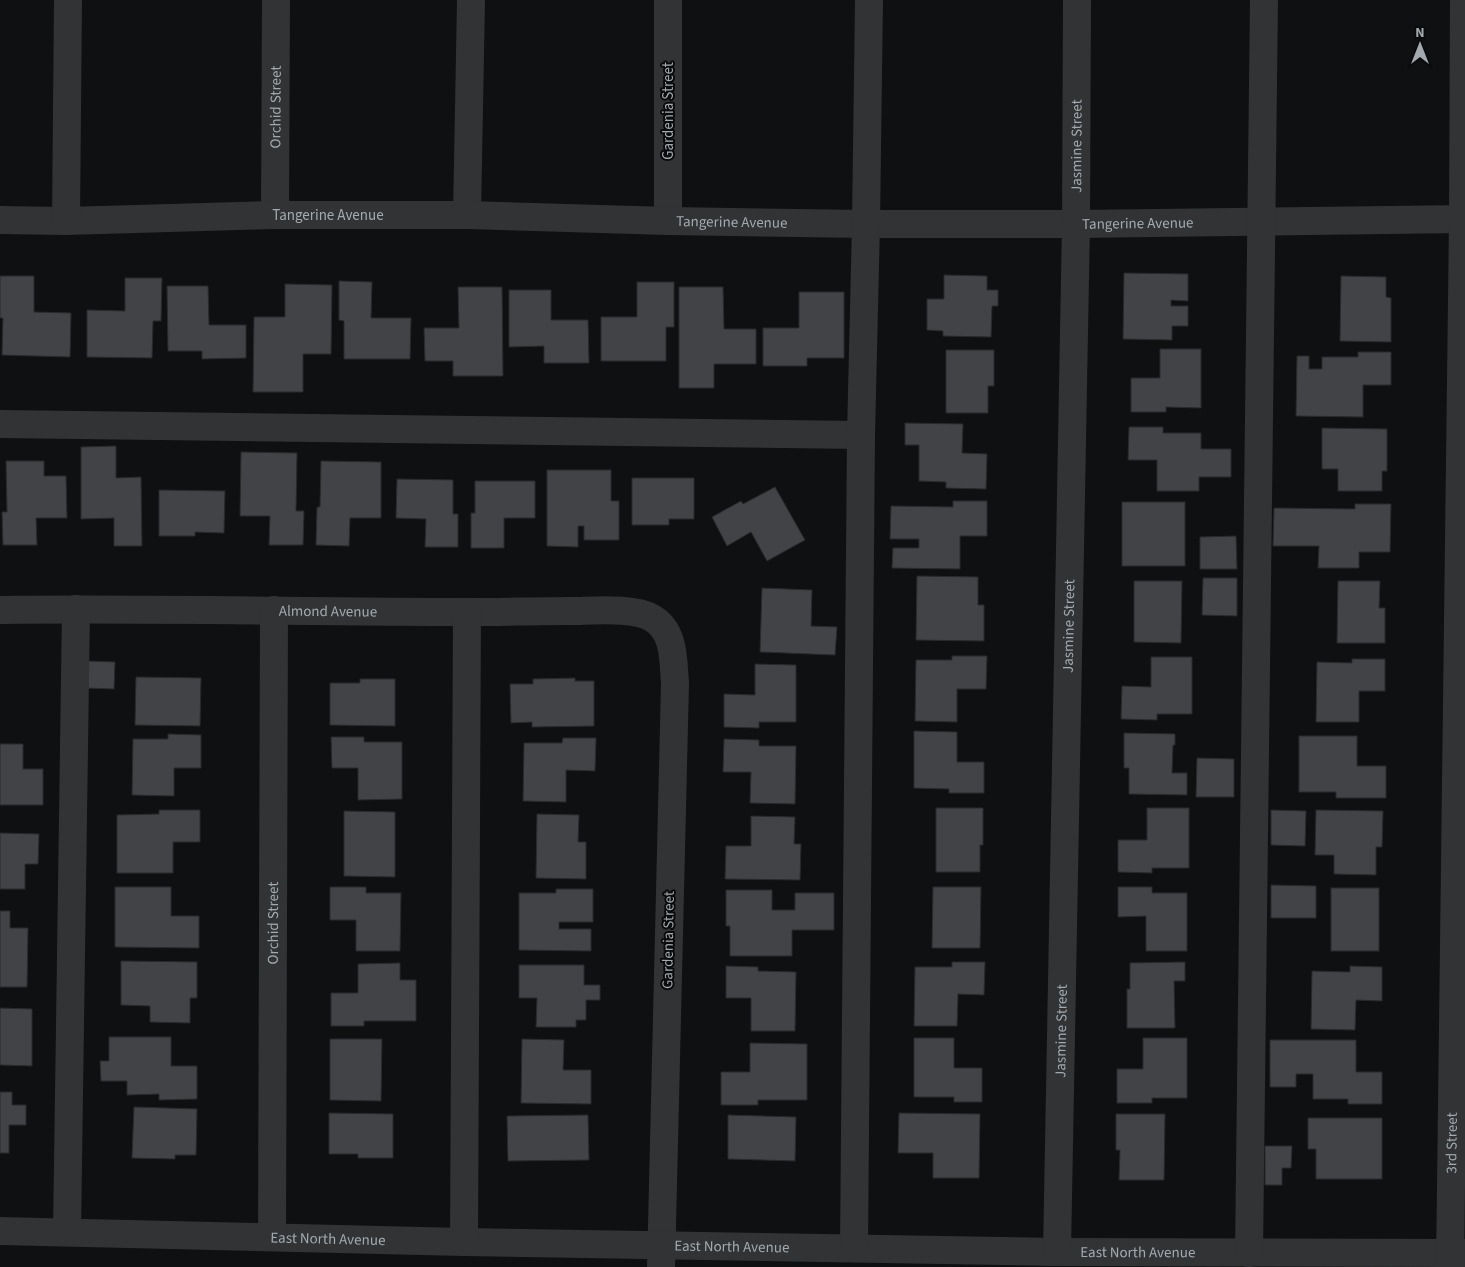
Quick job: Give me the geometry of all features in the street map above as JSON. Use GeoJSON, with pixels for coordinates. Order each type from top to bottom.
{"type":"FeatureCollection","features":[{"type":"Feature","properties":{"kind":"street"},"geometry":{"type":"LineString","coordinates":[[66,221],[68,0]]}},
{"type":"Feature","properties":{"kind":"street","name":"Orchid Street"},"geometry":{"type":"LineString","coordinates":[[275,215],[276,0]]}},
{"type":"Feature","properties":{"kind":"street"},"geometry":{"type":"LineString","coordinates":[[468,215],[471,0]]}},
{"type":"Feature","properties":{"kind":"street","name":"Gardenia Street"},"geometry":{"type":"LineString","coordinates":[[668,0],[668,221]]}},
{"type":"Feature","properties":{"kind":"street"},"geometry":{"type":"LineString","coordinates":[[854,1248],[861,435],[869,0]]}},
{"type":"Feature","properties":{"kind":"street","name":"Jasmine Street"},"geometry":{"type":"LineString","coordinates":[[1056,1252],[1076,224],[1077,0]]}},
{"type":"Feature","properties":{"kind":"street"},"geometry":{"type":"LineString","coordinates":[[1249,1253],[1264,0]]}},
{"type":"Feature","properties":{"kind":"street","name":"3rd Street"},"geometry":{"type":"LineString","coordinates":[[1455,1258],[1464,218],[1464,0]]}},
{"type":"Feature","properties":{"kind":"street","name":"Tangerine Avenue"},"geometry":{"type":"LineString","coordinates":[[0,220],[66,221],[275,215],[468,215],[866,224],[1076,224],[1464,218]]}},
{"type":"Feature","properties":{"kind":"street"},"geometry":{"type":"LineString","coordinates":[[0,424],[861,435]]}},
{"type":"Feature","properties":{"kind":"street"},"geometry":{"type":"LineString","coordinates":[[67,1232],[76,609]]}},
{"type":"Feature","properties":{"kind":"street","name":"Almond Avenue"},"geometry":{"type":"LineString","coordinates":[[0,610],[468,612],[610,610],[641,614],[654,618]]}},
{"type":"Feature","properties":{"kind":"street","name":"Orchid Street"},"geometry":{"type":"LineString","coordinates":[[272,1237],[274,610]]}},
{"type":"Feature","properties":{"kind":"street"},"geometry":{"type":"LineString","coordinates":[[464,1242],[468,612]]}},
{"type":"Feature","properties":{"kind":"street","name":"Gardenia Street"},"geometry":{"type":"LineString","coordinates":[[654,618],[665,630],[671,643],[674,683],[661,1256]]}},
{"type":"Feature","properties":{"kind":"street","name":"East North Avenue"},"geometry":{"type":"LineString","coordinates":[[0,1231],[464,1242],[661,1256],[854,1248],[1249,1253],[1455,1258]]}},
{"type":"Feature","properties":{"kind":"building"},"geometry":{"type":"Polygon","coordinates":[[[1124,273],[1188,274],[1188,301],[1171,300],[1171,306],[1188,306],[1188,326],[1172,326],[1172,340],[1123,339],[1124,273]]]}},
{"type":"Feature","properties":{"kind":"building"},"geometry":{"type":"Polygon","coordinates":[[[944,275],[987,276],[987,290],[998,290],[998,306],[992,306],[991,337],[943,336],[943,331],[927,330],[927,299],[944,299],[944,275]]]}},
{"type":"Feature","properties":{"kind":"building"},"geometry":{"type":"Polygon","coordinates":[[[0,276],[34,276],[34,312],[71,313],[70,357],[2,355],[3,318],[0,318],[0,276]]]}},
{"type":"Feature","properties":{"kind":"building"},"geometry":{"type":"Polygon","coordinates":[[[1341,276],[1386,277],[1386,297],[1391,298],[1391,342],[1340,341],[1341,276]]]}},
{"type":"Feature","properties":{"kind":"building"},"geometry":{"type":"Polygon","coordinates":[[[125,278],[162,278],[161,321],[153,321],[152,358],[87,357],[87,310],[125,311],[125,278]]]}},
{"type":"Feature","properties":{"kind":"building"},"geometry":{"type":"Polygon","coordinates":[[[339,281],[372,282],[371,318],[411,318],[410,359],[344,359],[344,321],[339,320],[339,281]]]}},
{"type":"Feature","properties":{"kind":"building"},"geometry":{"type":"Polygon","coordinates":[[[637,282],[674,282],[674,327],[666,327],[666,361],[601,361],[601,317],[637,317],[637,282]]]}},
{"type":"Feature","properties":{"kind":"building"},"geometry":{"type":"Polygon","coordinates":[[[285,284],[332,285],[331,354],[303,354],[303,392],[253,392],[254,317],[285,317],[285,284]]]}},
{"type":"Feature","properties":{"kind":"building"},"geometry":{"type":"Polygon","coordinates":[[[167,286],[208,286],[209,325],[246,325],[246,358],[202,359],[202,351],[168,351],[167,286]]]}},
{"type":"Feature","properties":{"kind":"building"},"geometry":{"type":"Polygon","coordinates":[[[458,287],[502,287],[503,376],[453,376],[453,361],[425,361],[424,328],[459,328],[458,287]]]}},
{"type":"Feature","properties":{"kind":"building"},"geometry":{"type":"Polygon","coordinates":[[[679,287],[723,287],[724,329],[756,329],[756,364],[714,364],[714,388],[679,388],[679,287]]]}},
{"type":"Feature","properties":{"kind":"building"},"geometry":{"type":"Polygon","coordinates":[[[509,290],[551,290],[551,320],[588,320],[589,363],[544,363],[544,346],[509,347],[509,290]]]}},
{"type":"Feature","properties":{"kind":"building"},"geometry":{"type":"Polygon","coordinates":[[[799,292],[844,292],[844,358],[807,358],[807,366],[763,366],[763,328],[799,328],[799,292]]]}},
{"type":"Feature","properties":{"kind":"building"},"geometry":{"type":"Polygon","coordinates":[[[1160,349],[1201,349],[1201,408],[1166,407],[1166,412],[1131,412],[1131,378],[1160,378],[1160,349]]]}},
{"type":"Feature","properties":{"kind":"building"},"geometry":{"type":"Polygon","coordinates":[[[946,350],[994,350],[994,386],[988,386],[988,413],[946,413],[946,350]]]}},
{"type":"Feature","properties":{"kind":"building"},"geometry":{"type":"Polygon","coordinates":[[[1358,352],[1391,352],[1391,385],[1363,385],[1363,417],[1296,416],[1297,356],[1309,356],[1309,369],[1322,369],[1322,357],[1358,357],[1358,352]]]}},
{"type":"Feature","properties":{"kind":"building"},"geometry":{"type":"Polygon","coordinates":[[[905,423],[963,424],[962,453],[987,454],[986,489],[946,488],[946,482],[919,481],[919,445],[905,445],[905,423]]]}},
{"type":"Feature","properties":{"kind":"building"},"geometry":{"type":"Polygon","coordinates":[[[1129,427],[1163,427],[1163,433],[1201,433],[1201,449],[1231,449],[1231,477],[1199,477],[1199,491],[1157,491],[1157,460],[1128,460],[1129,427]]]}},
{"type":"Feature","properties":{"kind":"building"},"geometry":{"type":"Polygon","coordinates":[[[1322,428],[1387,429],[1387,471],[1382,471],[1382,491],[1338,491],[1338,469],[1322,469],[1322,428]]]}},
{"type":"Feature","properties":{"kind":"building"},"geometry":{"type":"Polygon","coordinates":[[[116,446],[116,478],[141,477],[142,546],[114,546],[114,518],[81,519],[81,447],[116,446]]]}},
{"type":"Feature","properties":{"kind":"building"},"geometry":{"type":"Polygon","coordinates":[[[241,452],[297,453],[296,511],[304,511],[303,545],[269,545],[270,516],[240,516],[241,452]]]}},
{"type":"Feature","properties":{"kind":"building"},"geometry":{"type":"Polygon","coordinates":[[[6,461],[44,461],[44,476],[66,476],[67,518],[36,518],[37,545],[3,545],[2,512],[7,512],[6,461]]]}},
{"type":"Feature","properties":{"kind":"building"},"geometry":{"type":"Polygon","coordinates":[[[321,461],[381,462],[381,518],[350,518],[349,546],[316,545],[317,507],[320,507],[321,461]]]}},
{"type":"Feature","properties":{"kind":"building"},"geometry":{"type":"Polygon","coordinates":[[[547,470],[611,470],[611,501],[619,501],[619,540],[584,540],[584,526],[578,526],[578,547],[547,546],[547,470]]]}},
{"type":"Feature","properties":{"kind":"building"},"geometry":{"type":"Polygon","coordinates":[[[632,478],[694,478],[694,519],[669,519],[669,525],[632,525],[632,478]]]}},
{"type":"Feature","properties":{"kind":"building"},"geometry":{"type":"Polygon","coordinates":[[[397,479],[453,480],[453,514],[458,514],[458,547],[425,547],[426,519],[396,518],[397,479]]]}},
{"type":"Feature","properties":{"kind":"building"},"geometry":{"type":"Polygon","coordinates":[[[475,481],[535,481],[535,518],[504,518],[504,548],[471,548],[471,513],[475,513],[475,481]]]}},
{"type":"Feature","properties":{"kind":"building"},"geometry":{"type":"Polygon","coordinates":[[[775,487],[805,540],[767,561],[751,532],[727,546],[712,517],[741,501],[743,504],[775,487]]]}},
{"type":"Feature","properties":{"kind":"building"},"geometry":{"type":"Polygon","coordinates":[[[159,490],[225,491],[224,533],[195,532],[195,536],[159,536],[159,490]]]}},
{"type":"Feature","properties":{"kind":"building"},"geometry":{"type":"Polygon","coordinates":[[[953,501],[987,501],[987,536],[960,536],[960,569],[892,568],[893,548],[919,548],[919,539],[890,539],[891,506],[953,507],[953,501]]]}},
{"type":"Feature","properties":{"kind":"building"},"geometry":{"type":"Polygon","coordinates":[[[1122,502],[1185,502],[1185,566],[1122,566],[1122,502]]]}},
{"type":"Feature","properties":{"kind":"building"},"geometry":{"type":"Polygon","coordinates":[[[1355,504],[1391,504],[1390,552],[1359,552],[1359,568],[1318,568],[1319,546],[1273,546],[1274,508],[1355,509],[1355,504]]]}},
{"type":"Feature","properties":{"kind":"building"},"geometry":{"type":"Polygon","coordinates":[[[1236,536],[1237,569],[1200,569],[1200,537],[1236,536]]]}},
{"type":"Feature","properties":{"kind":"building"},"geometry":{"type":"Polygon","coordinates":[[[917,576],[978,577],[978,605],[984,605],[984,641],[916,640],[917,576]]]}},
{"type":"Feature","properties":{"kind":"building"},"geometry":{"type":"Polygon","coordinates":[[[1203,578],[1237,578],[1237,616],[1202,615],[1203,578]]]}},
{"type":"Feature","properties":{"kind":"building"},"geometry":{"type":"Polygon","coordinates":[[[1134,581],[1182,581],[1181,643],[1134,642],[1134,581]]]}},
{"type":"Feature","properties":{"kind":"building"},"geometry":{"type":"Polygon","coordinates":[[[1338,581],[1380,581],[1379,608],[1385,608],[1385,643],[1337,643],[1338,581]]]}},
{"type":"Feature","properties":{"kind":"building"},"geometry":{"type":"Polygon","coordinates":[[[762,588],[812,590],[811,626],[837,627],[835,655],[760,652],[762,588]]]}},
{"type":"Feature","properties":{"kind":"building"},"geometry":{"type":"Polygon","coordinates":[[[952,656],[987,656],[986,689],[957,689],[957,722],[915,721],[916,660],[952,660],[952,656]]]}},
{"type":"Feature","properties":{"kind":"building"},"geometry":{"type":"Polygon","coordinates":[[[1151,657],[1192,657],[1192,714],[1157,714],[1157,720],[1121,719],[1122,686],[1151,687],[1151,657]]]}},
{"type":"Feature","properties":{"kind":"building"},"geometry":{"type":"Polygon","coordinates":[[[1352,659],[1385,659],[1385,691],[1359,691],[1359,722],[1316,722],[1317,662],[1352,663],[1352,659]]]}},
{"type":"Feature","properties":{"kind":"building"},"geometry":{"type":"Polygon","coordinates":[[[87,661],[115,662],[114,689],[86,688],[87,661]]]}},
{"type":"Feature","properties":{"kind":"building"},"geometry":{"type":"Polygon","coordinates":[[[755,664],[796,665],[796,722],[759,722],[759,728],[724,727],[724,694],[755,695],[755,664]]]}},
{"type":"Feature","properties":{"kind":"building"},"geometry":{"type":"Polygon","coordinates":[[[136,677],[201,678],[200,726],[135,725],[136,677]]]}},
{"type":"Feature","properties":{"kind":"building"},"geometry":{"type":"Polygon","coordinates":[[[575,678],[575,681],[594,681],[594,726],[532,727],[532,722],[511,723],[510,684],[533,684],[533,679],[575,678]]]}},
{"type":"Feature","properties":{"kind":"building"},"geometry":{"type":"Polygon","coordinates":[[[360,679],[395,679],[395,726],[330,725],[330,683],[360,683],[360,679]]]}},
{"type":"Feature","properties":{"kind":"building"},"geometry":{"type":"Polygon","coordinates":[[[914,731],[957,732],[957,762],[984,762],[984,793],[949,793],[949,789],[914,788],[914,731]]]}},
{"type":"Feature","properties":{"kind":"building"},"geometry":{"type":"Polygon","coordinates":[[[1124,733],[1175,734],[1172,773],[1187,773],[1187,795],[1129,794],[1129,768],[1124,768],[1124,733]]]}},
{"type":"Feature","properties":{"kind":"building"},"geometry":{"type":"Polygon","coordinates":[[[168,734],[201,735],[201,768],[174,768],[174,796],[132,795],[133,739],[168,739],[168,734]]]}},
{"type":"Feature","properties":{"kind":"building"},"geometry":{"type":"Polygon","coordinates":[[[1299,736],[1357,736],[1357,766],[1386,766],[1386,798],[1336,798],[1336,792],[1299,792],[1299,736]]]}},
{"type":"Feature","properties":{"kind":"building"},"geometry":{"type":"Polygon","coordinates":[[[331,737],[364,737],[364,742],[402,742],[402,799],[358,800],[358,768],[332,768],[331,737]]]}},
{"type":"Feature","properties":{"kind":"building"},"geometry":{"type":"Polygon","coordinates":[[[563,738],[596,738],[595,771],[566,770],[566,802],[523,801],[524,743],[562,743],[563,738]]]}},
{"type":"Feature","properties":{"kind":"building"},"geometry":{"type":"Polygon","coordinates":[[[724,739],[759,740],[759,746],[796,746],[795,804],[750,803],[751,772],[723,772],[724,739]]]}},
{"type":"Feature","properties":{"kind":"building"},"geometry":{"type":"Polygon","coordinates":[[[0,744],[23,744],[23,769],[43,769],[43,805],[0,805],[0,744]]]}},
{"type":"Feature","properties":{"kind":"building"},"geometry":{"type":"Polygon","coordinates":[[[1197,758],[1234,759],[1234,797],[1196,797],[1197,758]]]}},
{"type":"Feature","properties":{"kind":"building"},"geometry":{"type":"Polygon","coordinates":[[[936,808],[983,808],[983,845],[980,845],[980,872],[936,872],[936,808]]]}},
{"type":"Feature","properties":{"kind":"building"},"geometry":{"type":"Polygon","coordinates":[[[1147,808],[1189,808],[1189,868],[1152,868],[1152,873],[1118,872],[1118,840],[1147,840],[1147,808]]]}},
{"type":"Feature","properties":{"kind":"building"},"geometry":{"type":"Polygon","coordinates":[[[159,810],[200,810],[200,842],[173,842],[173,873],[117,873],[117,815],[159,814],[159,810]]]}},
{"type":"Feature","properties":{"kind":"building"},"geometry":{"type":"Polygon","coordinates":[[[1271,810],[1306,811],[1305,846],[1271,845],[1271,810]]]}},
{"type":"Feature","properties":{"kind":"building"},"geometry":{"type":"Polygon","coordinates":[[[1316,810],[1383,811],[1382,847],[1376,847],[1376,875],[1334,874],[1334,855],[1315,855],[1316,810]]]}},
{"type":"Feature","properties":{"kind":"building"},"geometry":{"type":"Polygon","coordinates":[[[344,811],[395,812],[395,877],[344,876],[344,811]]]}},
{"type":"Feature","properties":{"kind":"building"},"geometry":{"type":"Polygon","coordinates":[[[537,814],[579,815],[578,842],[586,842],[586,879],[536,878],[537,814]]]}},
{"type":"Feature","properties":{"kind":"building"},"geometry":{"type":"Polygon","coordinates":[[[751,816],[795,817],[794,844],[801,844],[800,880],[725,879],[726,846],[751,846],[751,816]]]}},
{"type":"Feature","properties":{"kind":"building"},"geometry":{"type":"Polygon","coordinates":[[[0,833],[39,834],[38,864],[25,864],[25,889],[0,889],[0,833]]]}},
{"type":"Feature","properties":{"kind":"building"},"geometry":{"type":"Polygon","coordinates":[[[1271,885],[1316,886],[1316,918],[1271,918],[1271,885]]]}},
{"type":"Feature","properties":{"kind":"building"},"geometry":{"type":"Polygon","coordinates":[[[115,887],[171,887],[171,916],[199,916],[199,948],[115,947],[115,887]]]}},
{"type":"Feature","properties":{"kind":"building"},"geometry":{"type":"Polygon","coordinates":[[[330,887],[366,887],[366,893],[401,893],[400,951],[356,951],[356,920],[330,920],[330,887]]]}},
{"type":"Feature","properties":{"kind":"building"},"geometry":{"type":"Polygon","coordinates":[[[933,887],[981,887],[980,948],[932,948],[933,887]]]}},
{"type":"Feature","properties":{"kind":"building"},"geometry":{"type":"Polygon","coordinates":[[[1118,887],[1152,887],[1152,893],[1187,893],[1187,951],[1146,951],[1146,916],[1118,917],[1118,887]]]}},
{"type":"Feature","properties":{"kind":"building"},"geometry":{"type":"Polygon","coordinates":[[[1331,888],[1379,888],[1379,951],[1331,951],[1331,888]]]}},
{"type":"Feature","properties":{"kind":"building"},"geometry":{"type":"Polygon","coordinates":[[[556,889],[593,889],[593,922],[559,922],[559,929],[591,929],[591,951],[519,950],[519,893],[556,893],[556,889]]]}},
{"type":"Feature","properties":{"kind":"building"},"geometry":{"type":"Polygon","coordinates":[[[726,890],[772,890],[772,910],[795,910],[795,893],[834,893],[834,930],[792,930],[792,956],[730,956],[730,926],[726,926],[726,890]]]}},
{"type":"Feature","properties":{"kind":"building"},"geometry":{"type":"Polygon","coordinates":[[[0,911],[10,911],[10,928],[28,928],[27,987],[0,987],[0,911]]]}},
{"type":"Feature","properties":{"kind":"building"},"geometry":{"type":"Polygon","coordinates":[[[121,961],[197,962],[197,998],[190,998],[190,1023],[150,1022],[150,1006],[121,1005],[121,961]]]}},
{"type":"Feature","properties":{"kind":"building"},"geometry":{"type":"Polygon","coordinates":[[[952,962],[985,962],[984,995],[958,994],[957,1026],[914,1026],[915,967],[952,967],[952,962]]]}},
{"type":"Feature","properties":{"kind":"building"},"geometry":{"type":"Polygon","coordinates":[[[1185,962],[1185,981],[1174,981],[1175,1028],[1127,1028],[1127,989],[1130,989],[1130,963],[1185,962]]]}},
{"type":"Feature","properties":{"kind":"building"},"geometry":{"type":"Polygon","coordinates":[[[400,963],[400,980],[416,980],[416,1021],[364,1021],[364,1026],[331,1026],[331,993],[358,993],[358,964],[400,963]]]}},
{"type":"Feature","properties":{"kind":"building"},"geometry":{"type":"Polygon","coordinates":[[[519,965],[584,965],[584,985],[600,985],[600,1000],[586,1000],[586,1020],[576,1020],[576,1027],[536,1027],[537,998],[519,998],[519,965]]]}},
{"type":"Feature","properties":{"kind":"building"},"geometry":{"type":"Polygon","coordinates":[[[726,966],[758,967],[758,971],[796,972],[795,1031],[751,1031],[751,998],[726,998],[726,966]]]}},
{"type":"Feature","properties":{"kind":"building"},"geometry":{"type":"Polygon","coordinates":[[[1350,966],[1382,967],[1382,1001],[1356,1000],[1355,1030],[1311,1029],[1312,971],[1350,972],[1350,966]]]}},
{"type":"Feature","properties":{"kind":"building"},"geometry":{"type":"Polygon","coordinates":[[[0,1008],[32,1009],[32,1066],[0,1065],[0,1008]]]}},
{"type":"Feature","properties":{"kind":"building"},"geometry":{"type":"Polygon","coordinates":[[[109,1037],[171,1037],[171,1066],[197,1066],[197,1099],[159,1100],[159,1094],[127,1095],[127,1081],[101,1081],[100,1061],[109,1061],[109,1037]]]}},
{"type":"Feature","properties":{"kind":"building"},"geometry":{"type":"Polygon","coordinates":[[[914,1038],[954,1038],[954,1068],[982,1068],[982,1102],[954,1102],[954,1097],[914,1097],[914,1038]]]}},
{"type":"Feature","properties":{"kind":"building"},"geometry":{"type":"Polygon","coordinates":[[[1143,1038],[1187,1038],[1187,1098],[1152,1098],[1152,1103],[1117,1103],[1117,1069],[1143,1069],[1143,1038]]]}},
{"type":"Feature","properties":{"kind":"building"},"geometry":{"type":"Polygon","coordinates":[[[330,1039],[382,1039],[381,1101],[330,1100],[330,1039]]]}},
{"type":"Feature","properties":{"kind":"building"},"geometry":{"type":"Polygon","coordinates":[[[522,1039],[564,1040],[563,1070],[591,1070],[591,1104],[521,1103],[522,1039]]]}},
{"type":"Feature","properties":{"kind":"building"},"geometry":{"type":"Polygon","coordinates":[[[1270,1040],[1356,1040],[1356,1072],[1382,1072],[1382,1104],[1348,1104],[1348,1099],[1313,1099],[1313,1074],[1296,1074],[1296,1087],[1270,1087],[1270,1040]]]}},
{"type":"Feature","properties":{"kind":"building"},"geometry":{"type":"Polygon","coordinates":[[[750,1043],[807,1044],[807,1100],[758,1100],[758,1105],[721,1105],[721,1072],[750,1072],[750,1043]]]}},
{"type":"Feature","properties":{"kind":"building"},"geometry":{"type":"Polygon","coordinates":[[[0,1092],[12,1092],[12,1105],[26,1105],[26,1125],[9,1125],[9,1153],[0,1153],[0,1092]]]}},
{"type":"Feature","properties":{"kind":"building"},"geometry":{"type":"Polygon","coordinates":[[[134,1107],[197,1109],[196,1155],[175,1155],[175,1159],[132,1158],[134,1107]]]}},
{"type":"Feature","properties":{"kind":"building"},"geometry":{"type":"Polygon","coordinates":[[[329,1113],[393,1114],[393,1158],[358,1158],[358,1154],[329,1154],[329,1113]]]}},
{"type":"Feature","properties":{"kind":"building"},"geometry":{"type":"Polygon","coordinates":[[[899,1113],[980,1114],[979,1178],[933,1178],[933,1153],[898,1153],[899,1113]]]}},
{"type":"Feature","properties":{"kind":"building"},"geometry":{"type":"Polygon","coordinates":[[[1116,1114],[1165,1114],[1164,1180],[1119,1180],[1120,1150],[1116,1150],[1116,1114]]]}},
{"type":"Feature","properties":{"kind":"building"},"geometry":{"type":"Polygon","coordinates":[[[588,1115],[589,1160],[508,1161],[507,1116],[588,1115]]]}},
{"type":"Feature","properties":{"kind":"building"},"geometry":{"type":"Polygon","coordinates":[[[728,1115],[796,1117],[795,1161],[728,1159],[728,1115]]]}},
{"type":"Feature","properties":{"kind":"building"},"geometry":{"type":"Polygon","coordinates":[[[1308,1118],[1382,1118],[1382,1179],[1316,1179],[1316,1149],[1308,1149],[1308,1118]]]}},
{"type":"Feature","properties":{"kind":"building"},"geometry":{"type":"Polygon","coordinates":[[[1265,1146],[1292,1146],[1291,1168],[1282,1168],[1282,1185],[1265,1185],[1265,1146]]]}}]}
